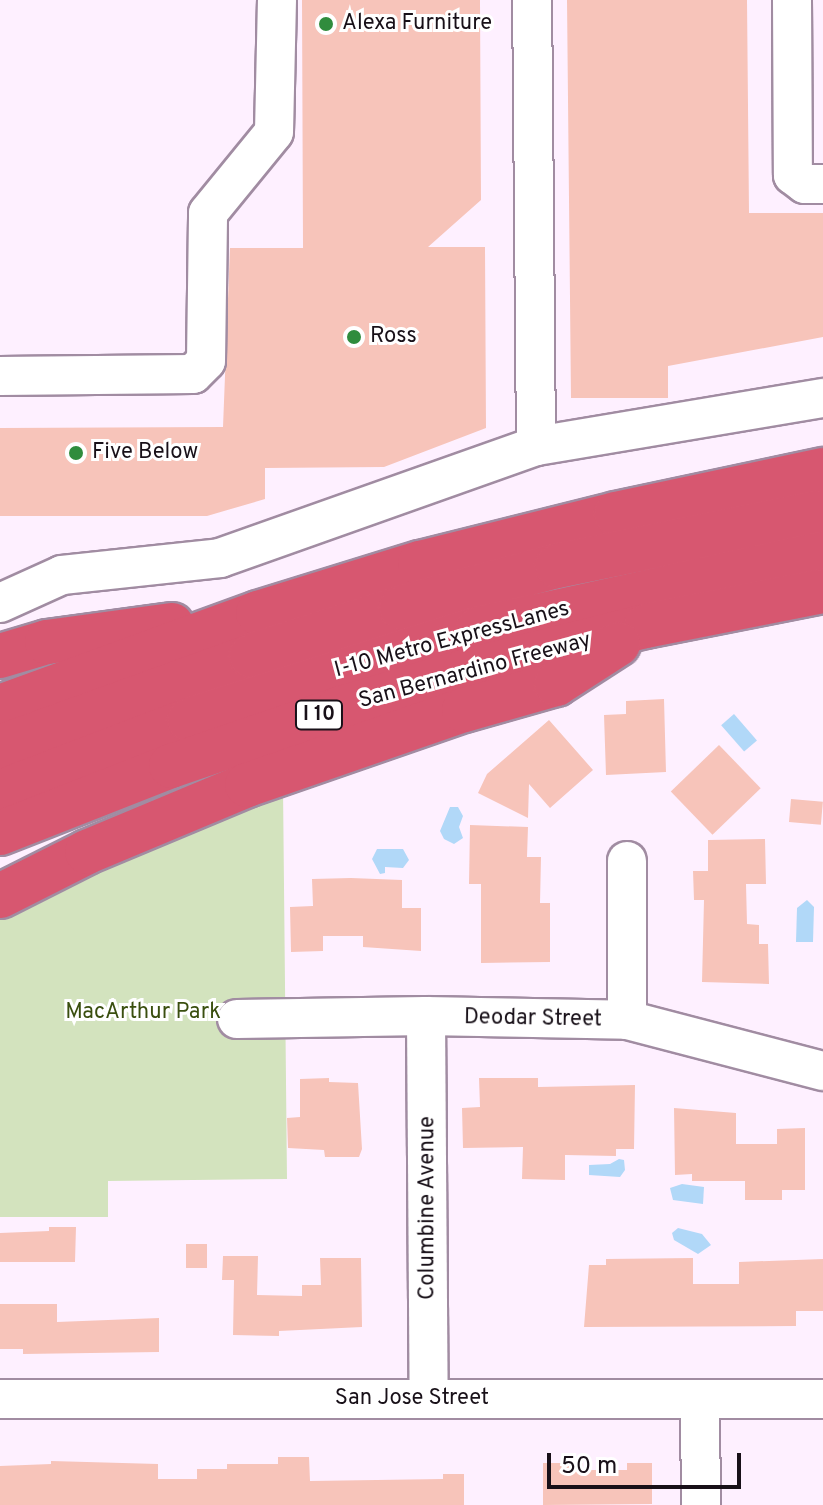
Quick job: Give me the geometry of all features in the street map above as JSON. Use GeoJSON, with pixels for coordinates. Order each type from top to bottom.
{"type":"FeatureCollection","features":[{"type":"Feature","properties":{"kind":"highway"},"geometry":{"type":"LineString","coordinates":[[0,707],[258,613],[435,559],[630,511],[823,470]]}},
{"type":"Feature","properties":{"kind":"highway","name":"I-10 Metro ExpressLanes"},"geometry":{"type":"LineString","coordinates":[[0,747],[166,685],[401,608],[557,566],[823,512]]}},
{"type":"Feature","properties":{"kind":"highway","name":"I-10 Metro ExpressLanes"},"geometry":{"type":"LineString","coordinates":[[0,792],[189,720],[478,629],[823,554]]}},
{"type":"Feature","properties":{"kind":"highway","name":"San Bernardino Freeway"},"geometry":{"type":"LineString","coordinates":[[0,833],[171,766],[338,709],[465,671],[646,626],[823,591]]}},
{"type":"Feature","properties":{"kind":"highway"},"geometry":{"type":"LineString","coordinates":[[0,656],[47,642],[258,613]]}},
{"type":"Feature","properties":{"kind":"highway"},"geometry":{"type":"LineString","coordinates":[[0,896],[102,846],[247,785],[464,710],[556,684],[646,626]]}},
{"type":"Feature","properties":{"kind":"street"},"geometry":{"type":"LineString","coordinates":[[0,376],[193,374],[206,361],[208,213],[274,132],[277,0]]}},
{"type":"Feature","properties":{"kind":"street"},"geometry":{"type":"LineString","coordinates":[[532,0],[536,446]]}},
{"type":"Feature","properties":{"kind":"street"},"geometry":{"type":"LineString","coordinates":[[792,0],[793,175],[805,184],[823,184]]}},
{"type":"Feature","properties":{"kind":"street"},"geometry":{"type":"LineString","coordinates":[[0,603],[62,575],[220,558],[536,446],[823,398]]}},
{"type":"Feature","properties":{"kind":"street"},"geometry":{"type":"LineString","coordinates":[[627,861],[627,1020]]}},
{"type":"Feature","properties":{"kind":"street","name":"Deodar Street"},"geometry":{"type":"LineString","coordinates":[[237,1019],[426,1016],[627,1020],[823,1071]]}},
{"type":"Feature","properties":{"kind":"street","name":"Columbine Avenue"},"geometry":{"type":"LineString","coordinates":[[426,1016],[429,1399]]}},
{"type":"Feature","properties":{"kind":"street","name":"San Jose Street"},"geometry":{"type":"LineString","coordinates":[[0,1399],[823,1399]]}},
{"type":"Feature","properties":{"kind":"street"},"geometry":{"type":"LineString","coordinates":[[700,1400],[701,1505]]}},
{"type":"Feature","properties":{"kind":"green space","name":"MacArthur Park"},"geometry":{"type":"Polygon","coordinates":[[[283,787],[287,1179],[108,1181],[108,1217],[0,1217],[0,914],[283,787]]]}},
{"type":"Feature","properties":{"kind":"water"},"geometry":{"type":"Polygon","coordinates":[[[734,714],[757,740],[744,752],[721,725],[734,714]]]}},
{"type":"Feature","properties":{"kind":"water"},"geometry":{"type":"Polygon","coordinates":[[[450,807],[458,807],[463,816],[459,827],[463,838],[454,844],[444,839],[440,831],[450,807]]]}},
{"type":"Feature","properties":{"kind":"water"},"geometry":{"type":"Polygon","coordinates":[[[377,849],[403,849],[409,860],[403,868],[385,867],[385,873],[380,874],[372,859],[377,849]]]}},
{"type":"Feature","properties":{"kind":"water"},"geometry":{"type":"Polygon","coordinates":[[[807,900],[814,907],[813,942],[796,942],[797,908],[807,900]]]}},
{"type":"Feature","properties":{"kind":"water"},"geometry":{"type":"Polygon","coordinates":[[[624,1160],[625,1170],[620,1177],[589,1175],[589,1165],[610,1164],[624,1160]]]}},
{"type":"Feature","properties":{"kind":"water"},"geometry":{"type":"Polygon","coordinates":[[[682,1184],[704,1187],[703,1204],[673,1200],[670,1188],[682,1184]]]}},
{"type":"Feature","properties":{"kind":"water"},"geometry":{"type":"Polygon","coordinates":[[[678,1228],[702,1234],[711,1245],[698,1254],[674,1240],[672,1233],[678,1228]]]}},
{"type":"Feature","properties":{"kind":"building"},"geometry":{"type":"Polygon","coordinates":[[[302,0],[480,0],[481,200],[428,247],[485,247],[486,428],[384,467],[265,468],[265,499],[207,516],[0,516],[0,428],[223,427],[230,248],[303,248],[302,0]]]}},
{"type":"Feature","properties":{"kind":"building"},"geometry":{"type":"Polygon","coordinates":[[[567,0],[747,0],[749,213],[823,213],[823,337],[668,366],[668,398],[571,398],[567,0]]]}},
{"type":"Feature","properties":{"kind":"building"},"geometry":{"type":"Polygon","coordinates":[[[664,699],[666,772],[606,775],[604,715],[626,714],[626,701],[664,699]]]}},
{"type":"Feature","properties":{"kind":"building"},"geometry":{"type":"Polygon","coordinates":[[[549,720],[593,770],[550,808],[529,784],[528,818],[478,793],[487,774],[549,720]]]}},
{"type":"Feature","properties":{"kind":"building"},"geometry":{"type":"Polygon","coordinates":[[[719,745],[761,788],[712,835],[671,792],[719,745]]]}},
{"type":"Feature","properties":{"kind":"building"},"geometry":{"type":"Polygon","coordinates":[[[791,799],[823,802],[821,825],[789,822],[791,799]]]}},
{"type":"Feature","properties":{"kind":"building"},"geometry":{"type":"Polygon","coordinates":[[[470,825],[528,827],[527,857],[541,857],[540,903],[550,903],[550,962],[481,963],[481,884],[469,884],[470,825]]]}},
{"type":"Feature","properties":{"kind":"building"},"geometry":{"type":"Polygon","coordinates":[[[765,839],[766,884],[746,884],[747,924],[759,925],[759,944],[768,944],[769,984],[702,982],[704,900],[694,900],[693,871],[708,871],[708,840],[765,839]]]}},
{"type":"Feature","properties":{"kind":"building"},"geometry":{"type":"Polygon","coordinates":[[[312,879],[402,880],[402,908],[421,908],[421,951],[363,947],[363,936],[323,936],[323,951],[291,952],[290,907],[313,906],[312,879]]]}},
{"type":"Feature","properties":{"kind":"building"},"geometry":{"type":"Polygon","coordinates":[[[329,1078],[329,1082],[358,1083],[362,1149],[359,1157],[325,1157],[324,1150],[288,1148],[287,1118],[300,1117],[300,1079],[329,1078]]]}},
{"type":"Feature","properties":{"kind":"building"},"geometry":{"type":"Polygon","coordinates":[[[479,1078],[538,1078],[538,1087],[635,1085],[634,1149],[616,1149],[616,1156],[565,1155],[565,1180],[522,1179],[523,1147],[463,1148],[462,1108],[480,1107],[479,1078]]]}},
{"type":"Feature","properties":{"kind":"building"},"geometry":{"type":"Polygon","coordinates":[[[674,1108],[736,1113],[736,1144],[777,1144],[777,1129],[805,1128],[805,1190],[782,1190],[782,1200],[745,1200],[745,1181],[692,1181],[692,1174],[675,1175],[674,1108]]]}},
{"type":"Feature","properties":{"kind":"building"},"geometry":{"type":"Polygon","coordinates":[[[49,1227],[76,1227],[75,1262],[0,1262],[0,1233],[49,1231],[49,1227]]]}},
{"type":"Feature","properties":{"kind":"building"},"geometry":{"type":"Polygon","coordinates":[[[186,1244],[207,1244],[207,1268],[186,1268],[186,1244]]]}},
{"type":"Feature","properties":{"kind":"building"},"geometry":{"type":"Polygon","coordinates":[[[223,1256],[258,1256],[257,1295],[302,1296],[302,1285],[321,1285],[320,1258],[361,1258],[362,1327],[279,1331],[279,1336],[233,1335],[234,1280],[222,1280],[223,1256]]]}},
{"type":"Feature","properties":{"kind":"building"},"geometry":{"type":"Polygon","coordinates":[[[693,1258],[693,1284],[739,1284],[739,1262],[823,1259],[823,1311],[796,1311],[796,1326],[584,1327],[589,1265],[606,1265],[606,1259],[693,1258]]]}},
{"type":"Feature","properties":{"kind":"building"},"geometry":{"type":"Polygon","coordinates":[[[0,1304],[57,1304],[57,1322],[159,1318],[159,1352],[23,1354],[23,1349],[0,1349],[0,1304]]]}},
{"type":"Feature","properties":{"kind":"building"},"geometry":{"type":"Polygon","coordinates":[[[278,1457],[309,1457],[310,1481],[443,1479],[443,1474],[464,1474],[464,1505],[0,1505],[0,1466],[51,1464],[51,1461],[158,1464],[158,1479],[197,1479],[197,1469],[227,1469],[227,1464],[278,1464],[278,1457]]]}},
{"type":"Feature","properties":{"kind":"building"},"geometry":{"type":"Polygon","coordinates":[[[543,1463],[583,1463],[583,1470],[627,1470],[627,1463],[652,1463],[652,1504],[543,1505],[543,1463]]]}},
{"type":"Feature","properties":{"kind":"place","name":"Alexa Furniture"},"geometry":{"type":"Point","coordinates":[326,24]}},
{"type":"Feature","properties":{"kind":"place","name":"Ross"},"geometry":{"type":"Point","coordinates":[354,337]}},
{"type":"Feature","properties":{"kind":"place","name":"Five Below"},"geometry":{"type":"Point","coordinates":[76,453]}}]}
